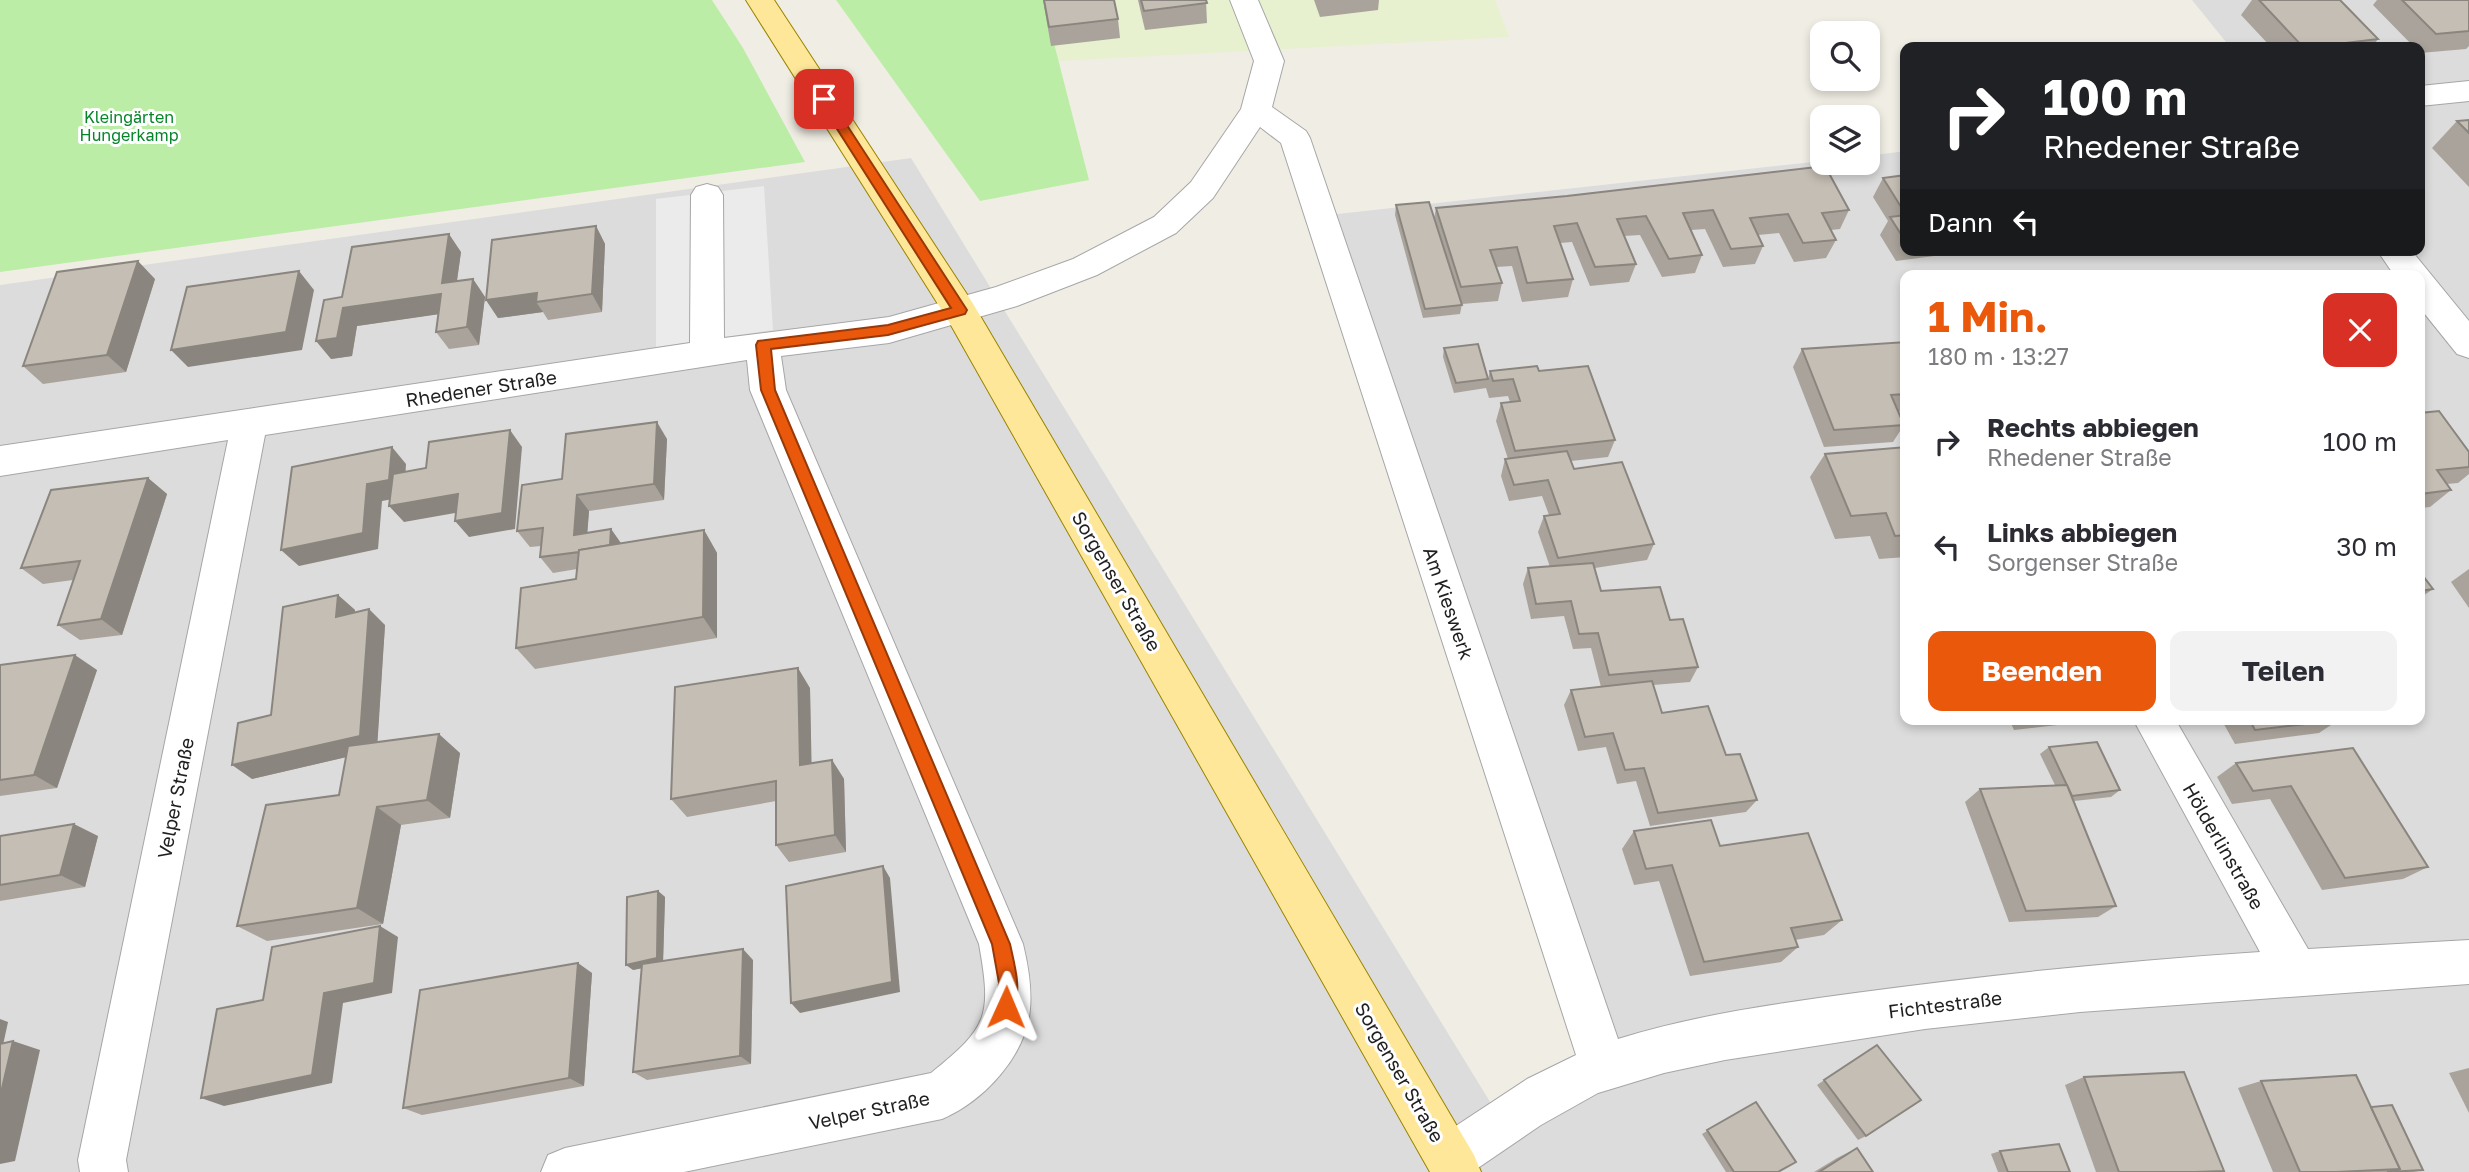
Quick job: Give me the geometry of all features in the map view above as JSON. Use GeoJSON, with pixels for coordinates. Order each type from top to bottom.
{"type":"FeatureCollection","features":[{"type":"Feature","properties":{"kind":"main road","name":"Sorgenser Straße"},"geometry":{"type":"LineString","coordinates":[[760,0],[960,310],[1454,1165]]}},
{"type":"Feature","properties":{"kind":"street","name":"Rhedener Straße"},"geometry":{"type":"LineString","coordinates":[[0,461],[763,345],[888,330],[960,310],[1085,267],[1165,225],[1202,190],[1256,110],[1269,61],[1244,0]]}},
{"type":"Feature","properties":{"kind":"street"},"geometry":{"type":"LineString","coordinates":[[2425,95],[2469,91]]}},
{"type":"Feature","properties":{"kind":"street","name":"Am Kieswerk"},"geometry":{"type":"LineString","coordinates":[[1256,110],[1295,138],[1604,1068]]}},
{"type":"Feature","properties":{"kind":"street"},"geometry":{"type":"LineString","coordinates":[[707,195],[707,354]]}},
{"type":"Feature","properties":{"kind":"street"},"geometry":{"type":"LineString","coordinates":[[2398,256],[2409,270]]}},
{"type":"Feature","properties":{"kind":"street"},"geometry":{"type":"LineString","coordinates":[[2425,290],[2469,345]]}},
{"type":"Feature","properties":{"kind":"street","name":"Velper Straße"},"geometry":{"type":"LineString","coordinates":[[565,1172],[942,1094],[979,1063],[1003,1030],[1009,983],[1001,944],[768,390],[763,345]]}},
{"type":"Feature","properties":{"kind":"street","name":"Velper Straße"},"geometry":{"type":"LineString","coordinates":[[104,1172],[105,1146],[249,423]]}},
{"type":"Feature","properties":{"kind":"street","name":"Hölderlinstraße"},"geometry":{"type":"LineString","coordinates":[[2156,725],[2296,972]]}},
{"type":"Feature","properties":{"kind":"street","name":"Fichtestraße"},"geometry":{"type":"LineString","coordinates":[[1454,1165],[1551,1091],[1604,1068],[1723,1036],[1937,1003],[2296,972],[2469,962]]}},
{"type":"Feature","properties":{"kind":"shaded area"},"geometry":{"type":"Polygon","coordinates":[[[2192,0],[2469,0],[2469,1172],[0,1172],[0,285],[911,158],[1503,1123],[1604,1068],[1319,216],[1810,162],[1810,175],[1880,175],[1880,154],[1900,152],[1900,256],[2425,256],[2425,42],[2226,42],[2192,0]]]}},
{"type":"Feature","properties":{"kind":"shaded area"},"geometry":{"type":"Polygon","coordinates":[[[764,186],[773,330],[656,347],[656,199],[764,186]]]}},
{"type":"Feature","properties":{"kind":"green space","name":"Kleingärten Hungerkamp"},"geometry":{"type":"Polygon","coordinates":[[[0,0],[712,0],[743,48],[805,162],[0,272],[0,0]]]}},
{"type":"Feature","properties":{"kind":"green space"},"geometry":{"type":"Polygon","coordinates":[[[836,0],[1043,0],[1089,180],[980,201],[836,0]]]}},
{"type":"Feature","properties":{"kind":"green space"},"geometry":{"type":"Polygon","coordinates":[[[1043,0],[1495,0],[1509,37],[1059,61],[1043,0]]]}},
{"type":"Feature","properties":{"kind":"building"},"geometry":{"type":"Polygon","coordinates":[[[1044,0],[1114,0],[1118,19],[1049,27],[1044,0]]]}},
{"type":"Feature","properties":{"kind":"building"},"geometry":{"type":"Polygon","coordinates":[[[1141,0],[1206,0],[1207,3],[1144,11],[1141,0]]]}},
{"type":"Feature","properties":{"kind":"building"},"geometry":{"type":"Polygon","coordinates":[[[2259,0],[2340,0],[2378,39],[2354,42],[2298,42],[2259,0]]]}},
{"type":"Feature","properties":{"kind":"building"},"geometry":{"type":"Polygon","coordinates":[[[2402,0],[2469,0],[2469,31],[2436,34],[2402,0]]]}},
{"type":"Feature","properties":{"kind":"building"},"geometry":{"type":"Polygon","coordinates":[[[2469,120],[2469,133],[2457,121],[2469,120]]]}},
{"type":"Feature","properties":{"kind":"building"},"geometry":{"type":"Polygon","coordinates":[[[1810,168],[1810,175],[1830,175],[1849,210],[1822,213],[1836,240],[1803,243],[1788,214],[1750,218],[1763,246],[1731,249],[1713,210],[1683,213],[1702,255],[1669,259],[1646,216],[1617,219],[1636,264],[1595,267],[1577,223],[1554,226],[1573,279],[1527,283],[1517,247],[1490,250],[1502,283],[1461,287],[1436,208],[1810,168]]]}},
{"type":"Feature","properties":{"kind":"building"},"geometry":{"type":"Polygon","coordinates":[[[1900,176],[1900,205],[1883,178],[1900,176]]]}},
{"type":"Feature","properties":{"kind":"building"},"geometry":{"type":"Polygon","coordinates":[[[1429,202],[1462,305],[1425,309],[1396,205],[1429,202]]]}},
{"type":"Feature","properties":{"kind":"building"},"geometry":{"type":"Polygon","coordinates":[[[1900,216],[1900,233],[1890,217],[1900,216]]]}},
{"type":"Feature","properties":{"kind":"building"},"geometry":{"type":"Polygon","coordinates":[[[596,226],[592,294],[536,302],[537,293],[486,300],[492,240],[596,226]]]}},
{"type":"Feature","properties":{"kind":"building"},"geometry":{"type":"Polygon","coordinates":[[[449,234],[442,283],[473,279],[467,327],[436,332],[441,294],[343,308],[337,338],[316,341],[324,300],[342,297],[352,247],[449,234]]]}},
{"type":"Feature","properties":{"kind":"building"},"geometry":{"type":"Polygon","coordinates":[[[138,261],[107,355],[23,366],[57,272],[138,261]]]}},
{"type":"Feature","properties":{"kind":"building"},"geometry":{"type":"Polygon","coordinates":[[[299,271],[286,332],[171,350],[187,287],[299,271]]]}},
{"type":"Feature","properties":{"kind":"building"},"geometry":{"type":"Polygon","coordinates":[[[1900,342],[1900,394],[1891,395],[1900,416],[1900,425],[1834,430],[1802,349],[1900,342]]]}},
{"type":"Feature","properties":{"kind":"building"},"geometry":{"type":"Polygon","coordinates":[[[1478,344],[1488,379],[1456,383],[1444,348],[1478,344]]]}},
{"type":"Feature","properties":{"kind":"building"},"geometry":{"type":"Polygon","coordinates":[[[1537,366],[1539,371],[1588,366],[1615,440],[1515,451],[1501,403],[1520,401],[1513,379],[1493,381],[1490,371],[1537,366]]]}},
{"type":"Feature","properties":{"kind":"building"},"geometry":{"type":"Polygon","coordinates":[[[2439,411],[2469,452],[2469,467],[2437,470],[2451,490],[2425,493],[2425,412],[2439,411]]]}},
{"type":"Feature","properties":{"kind":"building"},"geometry":{"type":"Polygon","coordinates":[[[657,422],[654,484],[577,495],[574,535],[611,529],[610,545],[540,557],[543,528],[517,531],[522,485],[562,479],[566,434],[657,422]]]}},
{"type":"Feature","properties":{"kind":"building"},"geometry":{"type":"Polygon","coordinates":[[[510,430],[502,513],[455,521],[458,494],[389,506],[393,474],[426,468],[429,442],[510,430]]]}},
{"type":"Feature","properties":{"kind":"building"},"geometry":{"type":"Polygon","coordinates":[[[392,447],[389,480],[367,484],[363,533],[281,550],[292,467],[392,447]]]}},
{"type":"Feature","properties":{"kind":"building"},"geometry":{"type":"Polygon","coordinates":[[[1900,448],[1900,536],[1895,536],[1886,513],[1851,516],[1825,454],[1900,448]]]}},
{"type":"Feature","properties":{"kind":"building"},"geometry":{"type":"Polygon","coordinates":[[[1567,451],[1574,469],[1622,462],[1654,544],[1558,558],[1544,516],[1560,514],[1548,480],[1514,485],[1505,459],[1567,451]]]}},
{"type":"Feature","properties":{"kind":"building"},"geometry":{"type":"Polygon","coordinates":[[[148,478],[101,619],[58,625],[80,561],[21,568],[51,490],[148,478]]]}},
{"type":"Feature","properties":{"kind":"building"},"geometry":{"type":"Polygon","coordinates":[[[704,530],[703,617],[516,648],[521,588],[576,579],[579,550],[704,530]]]}},
{"type":"Feature","properties":{"kind":"building"},"geometry":{"type":"Polygon","coordinates":[[[1593,563],[1601,591],[1660,587],[1670,620],[1683,619],[1698,667],[1609,675],[1598,633],[1579,634],[1571,601],[1536,604],[1528,568],[1593,563]]]}},
{"type":"Feature","properties":{"kind":"building"},"geometry":{"type":"Polygon","coordinates":[[[2425,579],[2433,589],[2425,590],[2425,579]]]}},
{"type":"Feature","properties":{"kind":"building"},"geometry":{"type":"Polygon","coordinates":[[[338,595],[336,617],[369,609],[360,736],[232,765],[238,723],[271,715],[283,607],[338,595]]]}},
{"type":"Feature","properties":{"kind":"building"},"geometry":{"type":"Polygon","coordinates":[[[75,655],[34,775],[0,780],[0,665],[75,655]]]}},
{"type":"Feature","properties":{"kind":"building"},"geometry":{"type":"Polygon","coordinates":[[[798,668],[800,765],[832,760],[835,835],[776,845],[776,781],[671,799],[675,687],[798,668]]]}},
{"type":"Feature","properties":{"kind":"building"},"geometry":{"type":"Polygon","coordinates":[[[1652,681],[1662,713],[1708,706],[1726,755],[1740,754],[1757,800],[1658,813],[1644,768],[1625,770],[1613,733],[1585,737],[1571,690],[1652,681]]]}},
{"type":"Feature","properties":{"kind":"building"},"geometry":{"type":"Polygon","coordinates":[[[2252,725],[2298,725],[2255,730],[2252,725]]]}},
{"type":"Feature","properties":{"kind":"building"},"geometry":{"type":"Polygon","coordinates":[[[439,734],[427,800],[377,807],[357,908],[237,926],[266,805],[339,795],[348,746],[439,734]]]}},
{"type":"Feature","properties":{"kind":"building"},"geometry":{"type":"Polygon","coordinates":[[[2097,742],[2120,790],[2072,796],[2049,747],[2097,742]]]}},
{"type":"Feature","properties":{"kind":"building"},"geometry":{"type":"Polygon","coordinates":[[[2353,748],[2428,867],[2345,878],[2291,786],[2253,791],[2236,763],[2353,748]]]}},
{"type":"Feature","properties":{"kind":"building"},"geometry":{"type":"Polygon","coordinates":[[[2067,785],[2116,906],[2026,911],[1980,789],[2067,785]]]}},
{"type":"Feature","properties":{"kind":"building"},"geometry":{"type":"Polygon","coordinates":[[[1711,820],[1720,846],[1808,833],[1842,920],[1791,928],[1798,947],[1704,962],[1672,865],[1646,869],[1634,831],[1711,820]]]}},
{"type":"Feature","properties":{"kind":"building"},"geometry":{"type":"Polygon","coordinates":[[[74,824],[60,875],[0,885],[0,836],[74,824]]]}},
{"type":"Feature","properties":{"kind":"building"},"geometry":{"type":"Polygon","coordinates":[[[883,866],[892,982],[791,1003],[786,886],[883,866]]]}},
{"type":"Feature","properties":{"kind":"building"},"geometry":{"type":"Polygon","coordinates":[[[658,891],[657,958],[626,965],[627,897],[658,891]]]}},
{"type":"Feature","properties":{"kind":"building"},"geometry":{"type":"Polygon","coordinates":[[[380,926],[374,983],[324,993],[312,1075],[201,1098],[217,1009],[263,1000],[272,947],[380,926]]]}},
{"type":"Feature","properties":{"kind":"building"},"geometry":{"type":"Polygon","coordinates":[[[743,949],[740,1056],[633,1072],[642,964],[743,949]]]}},
{"type":"Feature","properties":{"kind":"building"},"geometry":{"type":"Polygon","coordinates":[[[578,963],[569,1078],[403,1108],[420,990],[578,963]]]}},
{"type":"Feature","properties":{"kind":"building"},"geometry":{"type":"Polygon","coordinates":[[[13,1041],[0,1097],[0,1044],[13,1041]]]}},
{"type":"Feature","properties":{"kind":"building"},"geometry":{"type":"Polygon","coordinates":[[[1877,1045],[1921,1100],[1866,1136],[1824,1080],[1877,1045]]]}},
{"type":"Feature","properties":{"kind":"building"},"geometry":{"type":"Polygon","coordinates":[[[2184,1072],[2224,1171],[2119,1172],[2084,1077],[2184,1072]]]}},
{"type":"Feature","properties":{"kind":"building"},"geometry":{"type":"Polygon","coordinates":[[[2356,1075],[2400,1169],[2300,1172],[2261,1081],[2356,1075]]]}},
{"type":"Feature","properties":{"kind":"building"},"geometry":{"type":"Polygon","coordinates":[[[1756,1102],[1796,1162],[1778,1172],[1734,1172],[1707,1130],[1756,1102]]]}},
{"type":"Feature","properties":{"kind":"building"},"geometry":{"type":"Polygon","coordinates":[[[2392,1105],[2423,1170],[2387,1172],[2400,1169],[2371,1107],[2392,1105]]]}},
{"type":"Feature","properties":{"kind":"building"},"geometry":{"type":"Polygon","coordinates":[[[2059,1144],[2070,1172],[2008,1172],[2000,1151],[2059,1144]]]}},
{"type":"Feature","properties":{"kind":"building"},"geometry":{"type":"Polygon","coordinates":[[[1857,1148],[1873,1172],[1819,1172],[1857,1148]]]}},
{"type":"Feature","properties":{"kind":"route"},"geometry":{"type":"LineString","coordinates":[[824,99],[960,310],[888,330],[763,345],[768,390],[1001,944],[1009,983],[1006,1007]]}}]}
